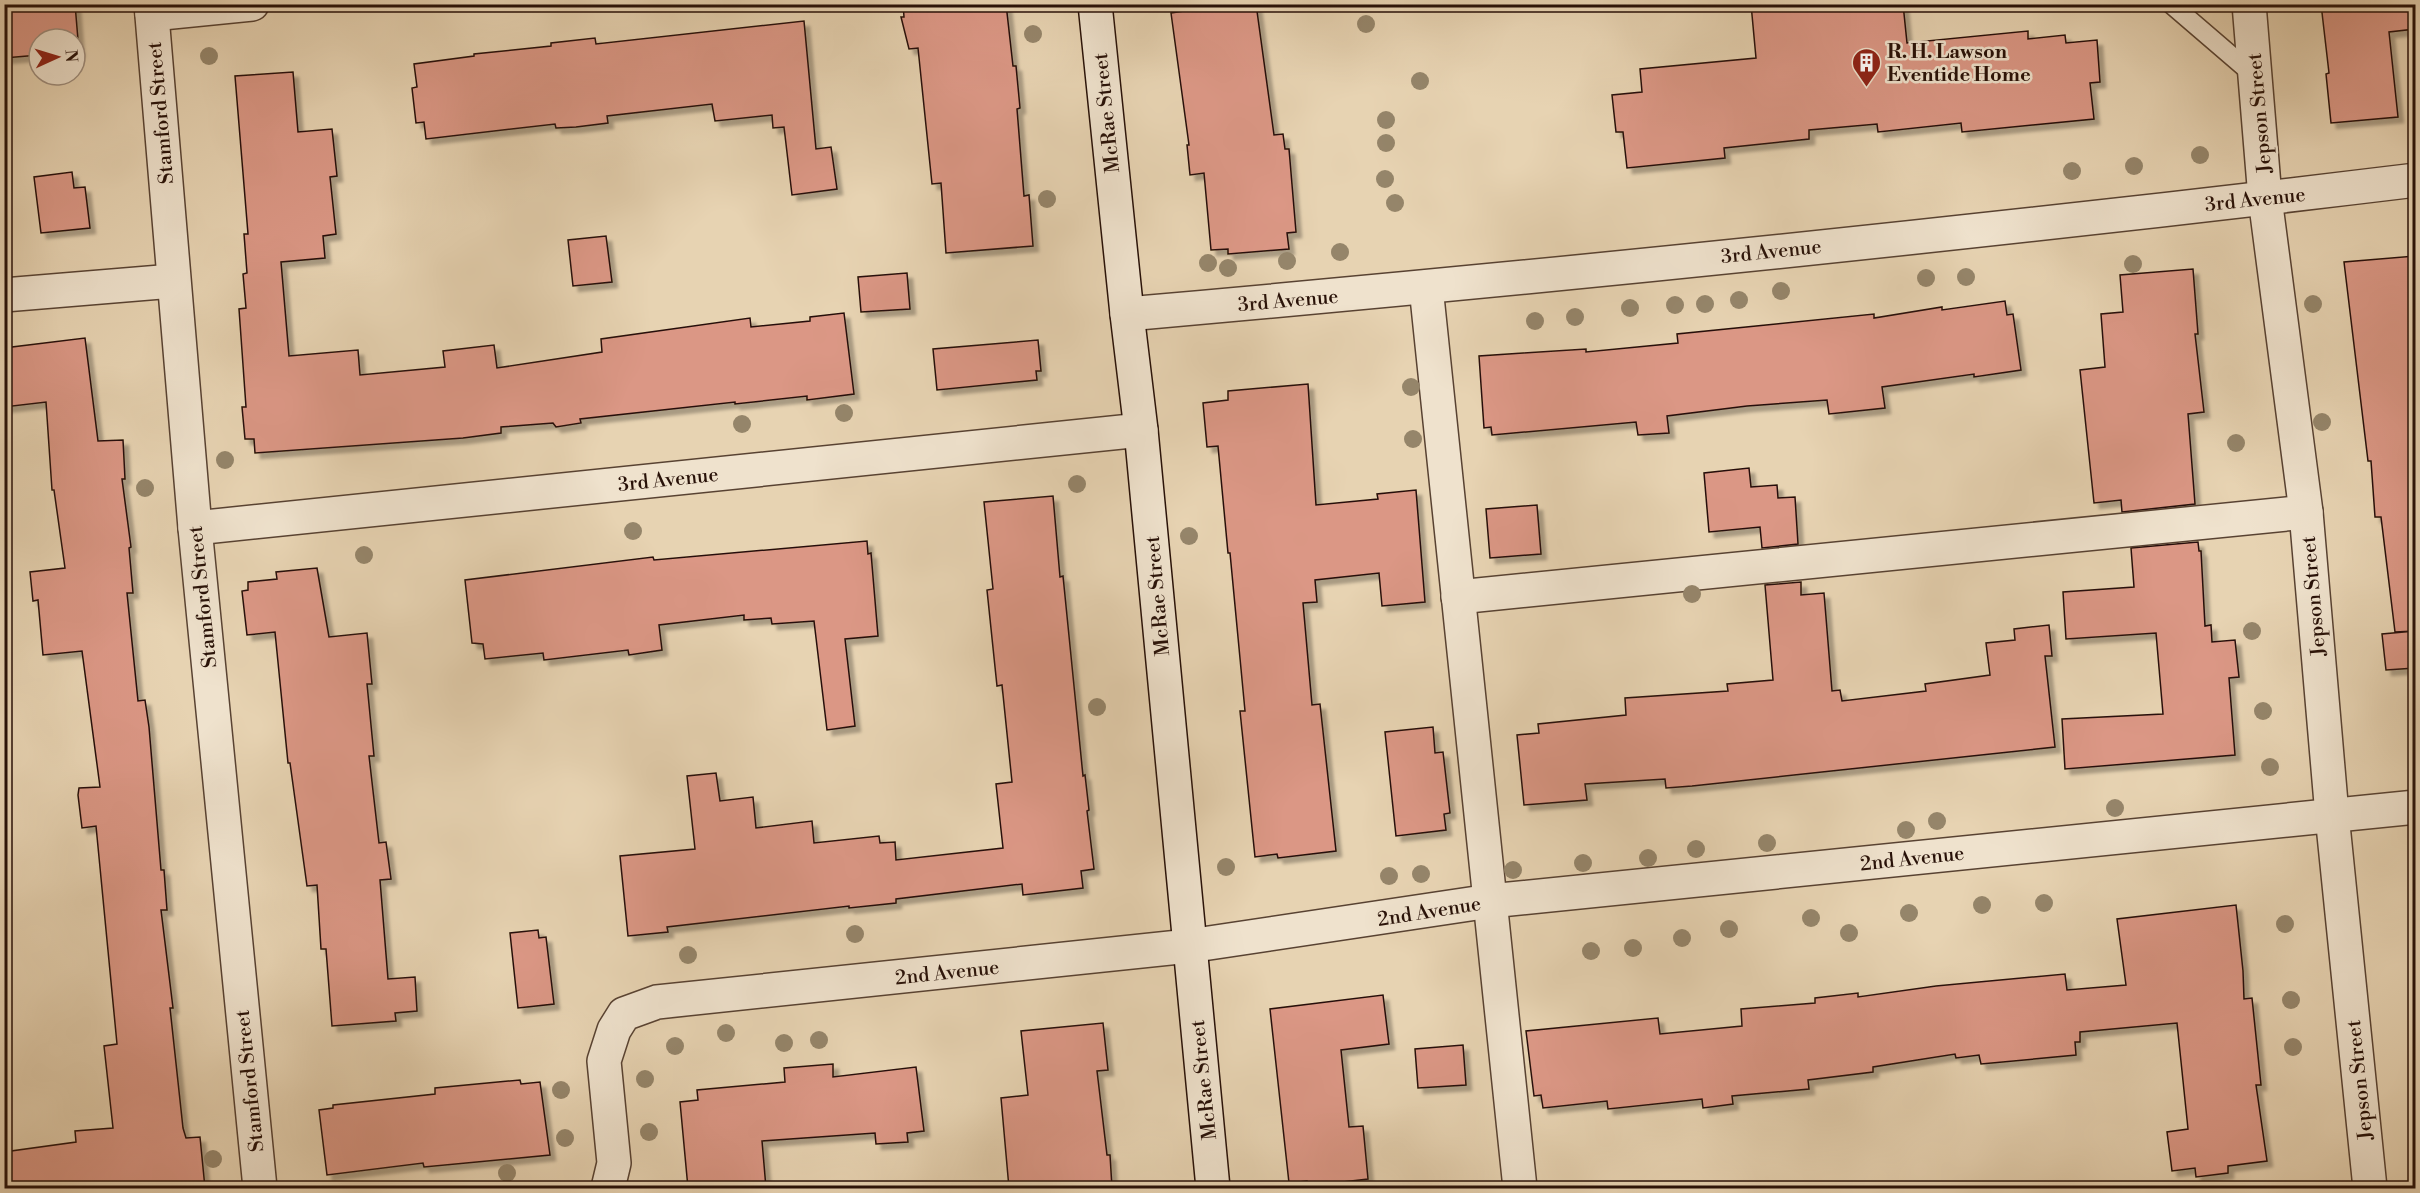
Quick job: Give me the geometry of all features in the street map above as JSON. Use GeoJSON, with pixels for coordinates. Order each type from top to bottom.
{"type":"FeatureCollection","features":[{"type":"Feature","properties":{"kind":"street"},"geometry":{"type":"LineString","coordinates":[[152,9],[252,4]]}},
{"type":"Feature","properties":{"kind":"street","name":"McRae Street"},"geometry":{"type":"LineString","coordinates":[[1095,4],[1141,430],[1213,1188]]}},
{"type":"Feature","properties":{"kind":"street","name":"Jepson Street"},"geometry":{"type":"LineString","coordinates":[[2249,4],[2265,198],[2306,512],[2332,815],[2370,1188]]}},
{"type":"Feature","properties":{"kind":"street","name":"Stamford Street"},"geometry":{"type":"LineString","coordinates":[[152,9],[195,528],[260,1188]]}},
{"type":"Feature","properties":{"kind":"street","name":"3rd Avenue"},"geometry":{"type":"LineString","coordinates":[[1127,314],[1426,287],[2415,180]]}},
{"type":"Feature","properties":{"kind":"street"},"geometry":{"type":"LineString","coordinates":[[4,295],[173,281]]}},
{"type":"Feature","properties":{"kind":"street"},"geometry":{"type":"LineString","coordinates":[[1426,287],[1520,1188]]}},
{"type":"Feature","properties":{"kind":"street","name":"3rd Avenue"},"geometry":{"type":"LineString","coordinates":[[195,528],[1141,430]]}},
{"type":"Feature","properties":{"kind":"street"},"geometry":{"type":"LineString","coordinates":[[1458,597],[2306,512]]}},
{"type":"Feature","properties":{"kind":"street","name":"2nd Avenue"},"geometry":{"type":"LineString","coordinates":[[608,1188],[614,1163],[604,1061],[614,1030],[624,1014],[657,1002],[1190,946],[1490,901],[2415,807]]}},
{"type":"Feature","properties":{"kind":"lane"},"geometry":{"type":"LineString","coordinates":[[2170,4],[2256,78]]}},
{"type":"Feature","properties":{"kind":"building"},"geometry":{"type":"Polygon","coordinates":[[[4,4],[75,4],[77,27],[27,27],[27,56],[4,58],[4,4]]]}},
{"type":"Feature","properties":{"kind":"building"},"geometry":{"type":"Polygon","coordinates":[[[903,4],[1006,4],[1020,108],[1017,109],[1024,196],[1029,195],[1033,246],[946,253],[941,183],[932,184],[918,48],[909,49],[901,17],[904,17],[903,4]]]}},
{"type":"Feature","properties":{"kind":"building"},"geometry":{"type":"Polygon","coordinates":[[[1230,4],[1256,4],[1274,135],[1283,134],[1285,149],[1289,149],[1296,232],[1287,233],[1289,249],[1228,254],[1228,249],[1211,250],[1204,173],[1190,175],[1187,145],[1189,145],[1171,13],[1230,4]]]}},
{"type":"Feature","properties":{"kind":"building","name":"R. H. Lawson Eventide Home"},"geometry":{"type":"Polygon","coordinates":[[[1751,4],[1903,4],[1907,43],[2028,31],[2028,39],[2065,35],[2066,43],[2097,40],[2100,82],[2090,83],[2094,119],[1962,132],[1961,123],[1878,132],[1877,124],[1809,130],[1809,139],[1724,148],[1725,158],[1627,168],[1623,132],[1616,132],[1612,95],[1642,92],[1640,69],[1756,58],[1751,4]]]}},
{"type":"Feature","properties":{"kind":"building"},"geometry":{"type":"Polygon","coordinates":[[[2321,4],[2415,4],[2415,29],[2389,32],[2398,117],[2331,123],[2326,74],[2329,73],[2321,4]]]}},
{"type":"Feature","properties":{"kind":"building"},"geometry":{"type":"Polygon","coordinates":[[[804,21],[816,149],[831,147],[837,189],[792,195],[784,127],[773,128],[772,115],[715,121],[712,104],[607,116],[608,123],[576,127],[556,128],[555,124],[426,139],[424,122],[416,123],[412,88],[417,87],[414,64],[595,38],[596,44],[804,21]]]}},
{"type":"Feature","properties":{"kind":"building"},"geometry":{"type":"Polygon","coordinates":[[[293,72],[298,132],[332,129],[337,176],[330,177],[336,234],[323,236],[325,258],[281,262],[289,356],[358,350],[360,375],[445,367],[443,351],[494,345],[497,368],[602,352],[601,339],[750,318],[751,327],[810,321],[810,317],[844,313],[854,394],[807,400],[807,396],[735,404],[735,402],[580,419],[581,423],[556,427],[553,423],[501,427],[501,433],[463,438],[255,453],[254,439],[245,439],[242,407],[246,407],[239,309],[246,308],[243,274],[247,273],[244,234],[248,234],[235,76],[293,72]]]}},
{"type":"Feature","properties":{"kind":"building"},"geometry":{"type":"Polygon","coordinates":[[[72,172],[74,188],[85,187],[90,228],[41,233],[34,177],[72,172]]]}},
{"type":"Feature","properties":{"kind":"building"},"geometry":{"type":"Polygon","coordinates":[[[606,236],[612,282],[573,286],[568,240],[606,236]]]}},
{"type":"Feature","properties":{"kind":"building"},"geometry":{"type":"Polygon","coordinates":[[[2415,256],[2415,631],[2395,632],[2381,517],[2375,517],[2371,461],[2368,461],[2344,262],[2415,256]]]}},
{"type":"Feature","properties":{"kind":"building"},"geometry":{"type":"Polygon","coordinates":[[[2193,269],[2198,334],[2195,334],[2204,412],[2188,414],[2195,504],[2122,512],[2121,500],[2094,503],[2080,370],[2105,367],[2101,314],[2123,312],[2120,275],[2193,269]]]}},
{"type":"Feature","properties":{"kind":"building"},"geometry":{"type":"Polygon","coordinates":[[[907,273],[910,309],[861,312],[858,277],[907,273]]]}},
{"type":"Feature","properties":{"kind":"building"},"geometry":{"type":"Polygon","coordinates":[[[2005,301],[2007,315],[2013,314],[2021,370],[1882,387],[1885,408],[1829,414],[1827,400],[1747,406],[1667,416],[1669,433],[1638,435],[1636,422],[1492,435],[1491,427],[1484,428],[1479,356],[1586,349],[1586,352],[1678,343],[1677,334],[1874,314],[1874,318],[1942,307],[1942,310],[2005,301]]]}},
{"type":"Feature","properties":{"kind":"building"},"geometry":{"type":"Polygon","coordinates":[[[85,338],[98,441],[123,440],[125,479],[122,479],[131,547],[129,548],[133,593],[127,593],[138,701],[145,700],[149,727],[161,870],[164,870],[167,910],[161,910],[173,1008],[170,1008],[183,1128],[186,1138],[200,1137],[205,1188],[4,1188],[4,1152],[76,1142],[75,1131],[113,1128],[104,1046],[117,1044],[96,826],[82,828],[78,795],[79,788],[100,787],[82,651],[43,655],[38,600],[33,601],[30,572],[65,568],[54,490],[52,490],[46,402],[4,407],[4,348],[85,338]]]}},
{"type":"Feature","properties":{"kind":"building"},"geometry":{"type":"Polygon","coordinates":[[[1038,340],[1041,371],[1036,371],[1037,380],[937,390],[933,349],[1038,340]]]}},
{"type":"Feature","properties":{"kind":"building"},"geometry":{"type":"Polygon","coordinates":[[[1308,384],[1316,505],[1378,499],[1377,494],[1416,490],[1425,602],[1382,606],[1379,573],[1315,580],[1317,602],[1303,603],[1312,705],[1320,704],[1336,851],[1278,858],[1277,854],[1255,857],[1240,711],[1245,711],[1218,446],[1207,447],[1203,403],[1228,400],[1228,391],[1308,384]]]}},
{"type":"Feature","properties":{"kind":"building"},"geometry":{"type":"Polygon","coordinates":[[[1749,468],[1751,487],[1777,485],[1778,498],[1795,497],[1798,544],[1762,548],[1760,527],[1709,532],[1704,473],[1749,468]]]}},
{"type":"Feature","properties":{"kind":"building"},"geometry":{"type":"Polygon","coordinates":[[[1053,496],[1060,577],[1063,576],[1094,869],[1081,871],[1083,888],[1023,895],[1022,884],[896,899],[896,903],[849,908],[849,906],[667,927],[668,932],[628,936],[620,856],[695,849],[687,776],[716,773],[720,801],[753,797],[756,828],[812,821],[814,843],[879,836],[880,843],[895,842],[896,860],[1003,848],[996,784],[1012,782],[1002,685],[997,686],[987,590],[993,589],[984,502],[1053,496]]]}},
{"type":"Feature","properties":{"kind":"building"},"geometry":{"type":"Polygon","coordinates":[[[1537,505],[1541,554],[1490,558],[1486,509],[1537,505]]]}},
{"type":"Feature","properties":{"kind":"building"},"geometry":{"type":"Polygon","coordinates":[[[867,541],[868,554],[871,553],[878,636],[845,639],[855,726],[827,730],[814,621],[772,624],[771,618],[744,620],[744,615],[659,625],[662,650],[629,655],[628,650],[544,660],[543,653],[485,659],[483,644],[472,643],[465,580],[653,557],[654,560],[867,541]]]}},
{"type":"Feature","properties":{"kind":"building"},"geometry":{"type":"Polygon","coordinates":[[[2198,542],[2199,551],[2201,551],[2205,626],[2211,625],[2212,642],[2235,640],[2239,677],[2229,678],[2235,755],[2065,769],[2062,719],[2163,714],[2156,633],[2066,639],[2063,592],[2134,587],[2131,548],[2198,542]]]}},
{"type":"Feature","properties":{"kind":"building"},"geometry":{"type":"Polygon","coordinates":[[[317,568],[329,637],[367,633],[372,684],[367,684],[374,756],[369,756],[379,843],[386,842],[391,879],[380,880],[388,979],[415,977],[417,1011],[395,1013],[396,1021],[332,1026],[326,949],[321,949],[317,885],[307,886],[290,763],[288,763],[275,632],[247,635],[242,591],[248,590],[248,582],[277,579],[276,572],[317,568]]]}},
{"type":"Feature","properties":{"kind":"building"},"geometry":{"type":"Polygon","coordinates":[[[1801,582],[1801,595],[1824,593],[1832,691],[1840,690],[1842,701],[1926,691],[1925,684],[1990,675],[1986,643],[2015,640],[2014,629],[2049,625],[2052,656],[2045,656],[2055,747],[1692,786],[1666,788],[1665,779],[1585,784],[1587,800],[1524,805],[1517,735],[1539,733],[1538,724],[1626,715],[1625,698],[1728,691],[1727,684],[1773,680],[1765,585],[1801,582]]]}},
{"type":"Feature","properties":{"kind":"building"},"geometry":{"type":"Polygon","coordinates":[[[2415,631],[2415,668],[2386,670],[2382,634],[2415,631]]]}},
{"type":"Feature","properties":{"kind":"building"},"geometry":{"type":"Polygon","coordinates":[[[1433,727],[1435,753],[1443,752],[1450,813],[1444,814],[1446,830],[1396,836],[1385,732],[1433,727]]]}},
{"type":"Feature","properties":{"kind":"building"},"geometry":{"type":"Polygon","coordinates":[[[2236,905],[2244,999],[2252,998],[2261,1085],[2256,1085],[2267,1161],[2228,1166],[2228,1173],[2196,1177],[2195,1168],[2172,1171],[2167,1132],[2188,1129],[2177,1023],[2080,1032],[2080,1042],[2075,1042],[2076,1055],[1981,1064],[1979,1055],[1956,1058],[1955,1054],[1873,1067],[1873,1072],[1808,1080],[1809,1089],[1732,1096],[1733,1104],[1703,1108],[1702,1099],[1608,1109],[1607,1101],[1543,1108],[1541,1095],[1534,1096],[1526,1031],[1658,1018],[1660,1034],[1742,1026],[1741,1009],[1815,1003],[1815,998],[1858,993],[1858,997],[1936,986],[2065,974],[2067,990],[2126,985],[2117,919],[2236,905]]]}},
{"type":"Feature","properties":{"kind":"building"},"geometry":{"type":"Polygon","coordinates":[[[538,930],[539,938],[546,937],[554,1004],[518,1008],[510,933],[538,930]]]}},
{"type":"Feature","properties":{"kind":"building"},"geometry":{"type":"Polygon","coordinates":[[[1383,995],[1389,1044],[1341,1050],[1349,1127],[1363,1126],[1368,1179],[1308,1186],[1307,1181],[1289,1183],[1270,1009],[1383,995]]]}},
{"type":"Feature","properties":{"kind":"building"},"geometry":{"type":"Polygon","coordinates":[[[1103,1023],[1108,1070],[1097,1071],[1107,1155],[1110,1155],[1112,1188],[1009,1188],[1001,1098],[1028,1095],[1021,1031],[1103,1023]]]}},
{"type":"Feature","properties":{"kind":"building"},"geometry":{"type":"Polygon","coordinates":[[[1463,1045],[1466,1085],[1418,1088],[1415,1049],[1463,1045]]]}},
{"type":"Feature","properties":{"kind":"building"},"geometry":{"type":"Polygon","coordinates":[[[833,1064],[833,1077],[916,1067],[924,1131],[907,1133],[908,1142],[876,1144],[875,1133],[762,1141],[766,1188],[688,1188],[680,1102],[698,1100],[697,1090],[785,1082],[784,1068],[833,1064]]]}},
{"type":"Feature","properties":{"kind":"building"},"geometry":{"type":"Polygon","coordinates":[[[520,1080],[521,1084],[540,1082],[550,1155],[424,1167],[423,1163],[327,1175],[319,1110],[333,1108],[333,1105],[435,1094],[435,1088],[520,1080]]]}},
{"type":"Feature","properties":{"kind":"place","name":"R. H. Lawson Eventide Home"},"geometry":{"type":"Point","coordinates":[1866,88]}}]}
